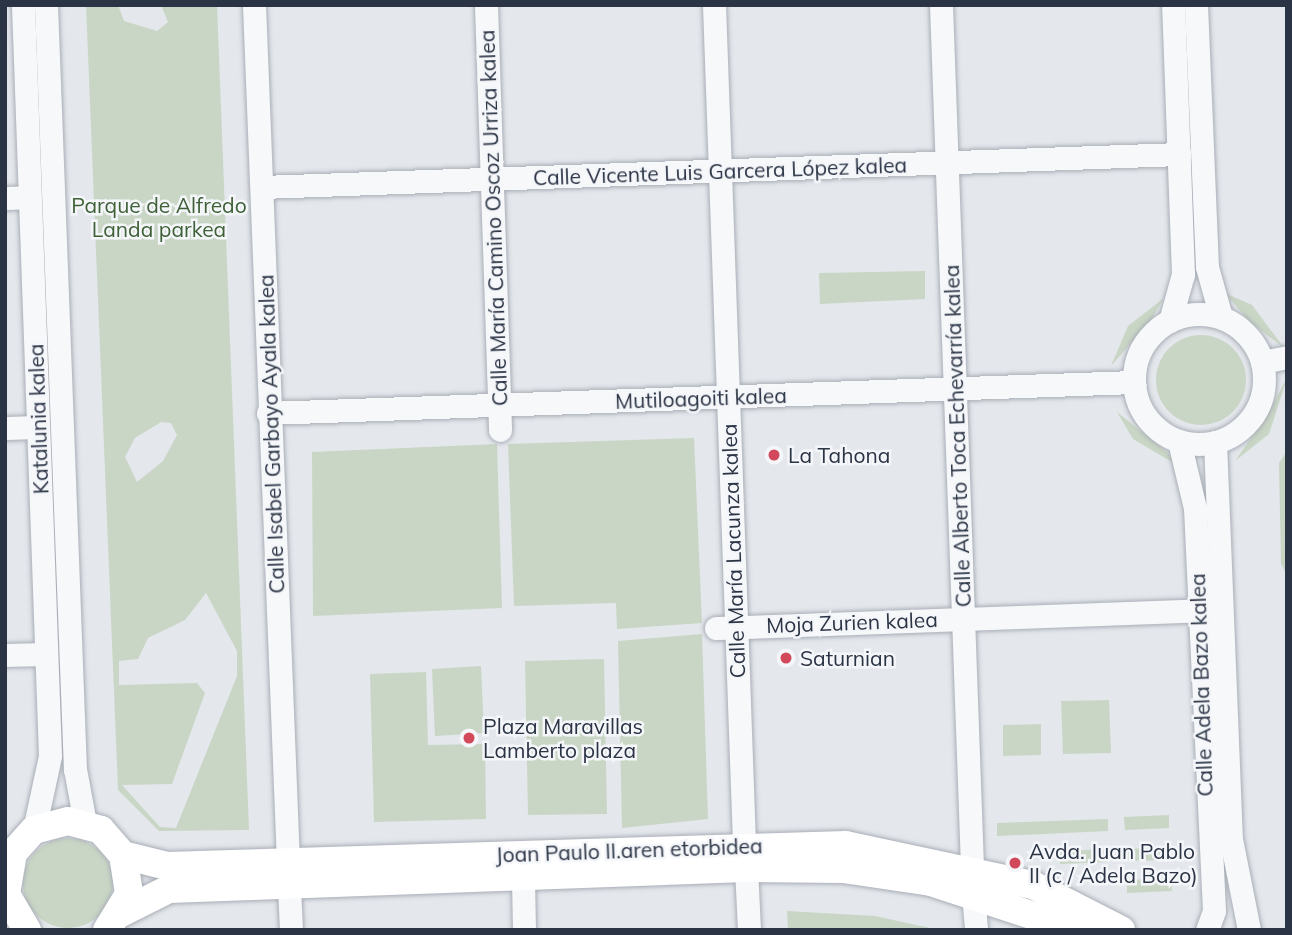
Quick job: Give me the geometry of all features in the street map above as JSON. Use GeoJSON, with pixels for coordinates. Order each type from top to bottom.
{"type":"FeatureCollection","features":[{"type":"Feature","properties":{"kind":"main road"},"geometry":{"type":"LineString","coordinates":[[15,918],[6,894],[9,855],[34,830],[51,823],[85,823],[123,855],[129,884],[114,921]]}},
{"type":"Feature","properties":{"kind":"main road","name":"Joan Paulo II.aren etorbidea"},"geometry":{"type":"LineString","coordinates":[[123,855],[167,866],[288,875],[523,878],[846,845],[973,880],[1077,930]]}},
{"type":"Feature","properties":{"kind":"main road","name":"Joan Paulo II.aren etorbidea"},"geometry":{"type":"LineString","coordinates":[[114,921],[169,889],[288,875],[745,856]]}},
{"type":"Feature","properties":{"kind":"main road","name":"Joan Paulo II.aren etorbidea"},"geometry":{"type":"LineString","coordinates":[[973,880],[1033,885],[1121,930]]}},
{"type":"Feature","properties":{"kind":"street","name":"Katalunia kalea"},"geometry":{"type":"LineString","coordinates":[[23,5],[50,776],[34,830]]}},
{"type":"Feature","properties":{"kind":"street","name":"Katalunia kalea"},"geometry":{"type":"LineString","coordinates":[[46,5],[75,769],[85,823]]}},
{"type":"Feature","properties":{"kind":"street","name":"Calle Isabel Garbayo Ayala kalea"},"geometry":{"type":"LineString","coordinates":[[254,5],[268,414],[291,930]]}},
{"type":"Feature","properties":{"kind":"street","name":"Calle María Camino Oscoz Urriza kalea"},"geometry":{"type":"LineString","coordinates":[[486,5],[495,178],[500,430]]}},
{"type":"Feature","properties":{"kind":"street","name":"Calle María Lacunza kalea"},"geometry":{"type":"LineString","coordinates":[[714,5],[727,397],[725,628],[749,930]]}},
{"type":"Feature","properties":{"kind":"street","name":"Calle Alberto Toca Echevarría kalea"},"geometry":{"type":"LineString","coordinates":[[941,5],[976,930]]}},
{"type":"Feature","properties":{"kind":"street"},"geometry":{"type":"LineString","coordinates":[[1173,5],[1183,274],[1170,321],[1143,346],[1134,382],[1147,419],[1179,441],[1215,442],[1234,434],[1255,411],[1264,382],[1262,362],[1254,342],[1221,317],[1207,267],[1196,5]]}},
{"type":"Feature","properties":{"kind":"street","name":"Calle Vicente Luis Garcera López kalea"},"geometry":{"type":"LineString","coordinates":[[261,187],[1179,154]]}},
{"type":"Feature","properties":{"kind":"street"},"geometry":{"type":"LineString","coordinates":[[5,198],[29,197]]}},
{"type":"Feature","properties":{"kind":"street"},"geometry":{"type":"LineString","coordinates":[[1170,321],[1221,317]]}},
{"type":"Feature","properties":{"kind":"street"},"geometry":{"type":"LineString","coordinates":[[1262,362],[1287,356]]}},
{"type":"Feature","properties":{"kind":"street","name":"Mutiloagoiti kalea"},"geometry":{"type":"LineString","coordinates":[[268,414],[1134,382]]}},
{"type":"Feature","properties":{"kind":"street"},"geometry":{"type":"LineString","coordinates":[[5,428],[38,426]]}},
{"type":"Feature","properties":{"kind":"street","name":"Calle Adela Bazo kalea"},"geometry":{"type":"LineString","coordinates":[[1179,441],[1195,508],[1214,911],[1207,930]]}},
{"type":"Feature","properties":{"kind":"street","name":"Calle Adela Bazo kalea"},"geometry":{"type":"LineString","coordinates":[[1215,442],[1231,839],[1249,930]]}},
{"type":"Feature","properties":{"kind":"street","name":"Moja Zurien kalea"},"geometry":{"type":"LineString","coordinates":[[725,628],[1198,610]]}},
{"type":"Feature","properties":{"kind":"street"},"geometry":{"type":"LineString","coordinates":[[5,655],[46,654]]}},
{"type":"Feature","properties":{"kind":"street"},"geometry":{"type":"LineString","coordinates":[[523,878],[524,930]]}},
{"type":"Feature","properties":{"kind":"green space","name":"Parque de Alfredo Landa parkea"},"geometry":{"type":"Polygon","coordinates":[[[86,5],[118,5],[124,21],[157,31],[168,22],[161,5],[217,5],[249,830],[159,831],[118,790],[86,5]],[[161,422],[135,438],[125,457],[137,482],[163,461],[177,435],[171,423],[161,422]],[[206,593],[185,620],[148,638],[138,659],[119,661],[119,685],[197,683],[205,693],[172,784],[122,785],[160,827],[176,828],[237,676],[237,651],[206,593]]]}},
{"type":"Feature","properties":{"kind":"green space"},"geometry":{"type":"Polygon","coordinates":[[[925,271],[925,299],[820,304],[819,273],[925,271]]]}},
{"type":"Feature","properties":{"kind":"green space"},"geometry":{"type":"Polygon","coordinates":[[[1225,293],[1252,305],[1285,349],[1249,321],[1225,293]]]}},
{"type":"Feature","properties":{"kind":"green space"},"geometry":{"type":"Polygon","coordinates":[[[1164,298],[1151,320],[1111,366],[1128,326],[1164,298]]]}},
{"type":"Feature","properties":{"kind":"green space"},"geometry":{"type":"Polygon","coordinates":[[[1201,335],[1218,339],[1233,348],[1242,363],[1246,380],[1242,397],[1233,412],[1218,421],[1201,425],[1184,421],[1169,412],[1160,397],[1156,380],[1160,363],[1169,348],[1184,339],[1201,335]]]}},
{"type":"Feature","properties":{"kind":"green space"},"geometry":{"type":"Polygon","coordinates":[[[1287,378],[1269,434],[1235,461],[1265,418],[1287,378]]]}},
{"type":"Feature","properties":{"kind":"green space"},"geometry":{"type":"Polygon","coordinates":[[[1117,412],[1168,453],[1177,465],[1133,439],[1117,412]]]}},
{"type":"Feature","properties":{"kind":"green space"},"geometry":{"type":"Polygon","coordinates":[[[694,438],[702,623],[617,629],[616,603],[514,606],[508,444],[694,438]]]}},
{"type":"Feature","properties":{"kind":"green space"},"geometry":{"type":"Polygon","coordinates":[[[497,444],[502,608],[313,616],[312,452],[497,444]]]}},
{"type":"Feature","properties":{"kind":"green space"},"geometry":{"type":"Polygon","coordinates":[[[1287,451],[1287,575],[1281,564],[1279,463],[1287,451]]]}},
{"type":"Feature","properties":{"kind":"green space"},"geometry":{"type":"Polygon","coordinates":[[[702,634],[708,819],[622,828],[618,641],[702,634]]]}},
{"type":"Feature","properties":{"kind":"green space"},"geometry":{"type":"Polygon","coordinates":[[[604,659],[607,814],[528,815],[525,661],[604,659]]]}},
{"type":"Feature","properties":{"kind":"green space"},"geometry":{"type":"Polygon","coordinates":[[[481,666],[484,733],[435,736],[432,669],[481,666]]]}},
{"type":"Feature","properties":{"kind":"green space"},"geometry":{"type":"Polygon","coordinates":[[[426,672],[428,745],[485,744],[486,819],[374,822],[370,674],[426,672]]]}},
{"type":"Feature","properties":{"kind":"green space"},"geometry":{"type":"Polygon","coordinates":[[[1109,700],[1111,753],[1063,754],[1061,701],[1109,700]]]}},
{"type":"Feature","properties":{"kind":"green space"},"geometry":{"type":"Polygon","coordinates":[[[1041,724],[1041,755],[1003,756],[1003,725],[1041,724]]]}},
{"type":"Feature","properties":{"kind":"green space"},"geometry":{"type":"Polygon","coordinates":[[[1169,815],[1169,828],[1125,830],[1124,817],[1169,815]]]}},
{"type":"Feature","properties":{"kind":"green space"},"geometry":{"type":"Polygon","coordinates":[[[1108,819],[1108,831],[997,836],[997,823],[1108,819]]]}},
{"type":"Feature","properties":{"kind":"green space"},"geometry":{"type":"Polygon","coordinates":[[[68,838],[85,841],[100,851],[110,866],[113,883],[110,900],[100,915],[85,925],[68,928],[51,925],[36,915],[26,900],[23,883],[26,866],[36,851],[51,841],[68,838]]]}},
{"type":"Feature","properties":{"kind":"green space"},"geometry":{"type":"Polygon","coordinates":[[[1170,847],[1171,860],[1126,861],[1126,849],[1170,847]]]}},
{"type":"Feature","properties":{"kind":"green space"},"geometry":{"type":"Polygon","coordinates":[[[1107,849],[1107,862],[1060,864],[1059,851],[1107,849]]]}},
{"type":"Feature","properties":{"kind":"green space"},"geometry":{"type":"Polygon","coordinates":[[[1171,878],[1172,891],[1127,893],[1127,880],[1171,878]]]}},
{"type":"Feature","properties":{"kind":"green space"},"geometry":{"type":"Polygon","coordinates":[[[787,911],[875,916],[939,930],[788,930],[787,911]]]}},
{"type":"Feature","properties":{"kind":"place","name":"La Tahona"},"geometry":{"type":"Point","coordinates":[774,455]}},
{"type":"Feature","properties":{"kind":"place","name":"Saturnian"},"geometry":{"type":"Point","coordinates":[786,658]}},
{"type":"Feature","properties":{"kind":"place","name":"Plaza Maravillas Lamberto plaza"},"geometry":{"type":"Point","coordinates":[469,738]}},
{"type":"Feature","properties":{"kind":"place","name":"Avda. Juan Pablo II (c / Adela Bazo)"},"geometry":{"type":"Point","coordinates":[1015,863]}}]}
